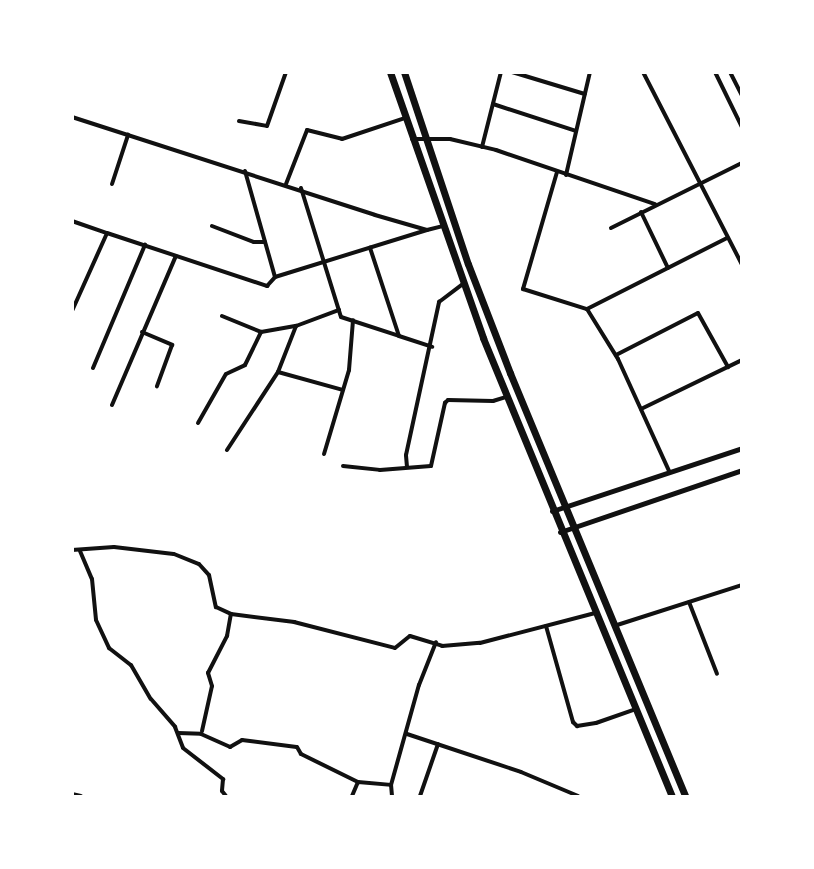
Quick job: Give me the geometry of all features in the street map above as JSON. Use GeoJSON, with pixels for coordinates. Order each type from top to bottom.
{"type":"FeatureCollection","features":[{"type":"Feature","properties":{"kind":"highway"},"geometry":{"type":"LineString","coordinates":[[390,72],[463,284],[506,397],[560,532],[672,796]]}},
{"type":"Feature","properties":{"kind":"highway"},"geometry":{"type":"LineString","coordinates":[[404,72],[468,264],[564,506],[685,796]]}},
{"type":"Feature","properties":{"kind":"street"},"geometry":{"type":"LineString","coordinates":[[239,120],[267,126],[286,72]]}},
{"type":"Feature","properties":{"kind":"street"},"geometry":{"type":"LineString","coordinates":[[482,147],[501,72]]}},
{"type":"Feature","properties":{"kind":"street"},"geometry":{"type":"LineString","coordinates":[[512,72],[585,94]]}},
{"type":"Feature","properties":{"kind":"street"},"geometry":{"type":"LineString","coordinates":[[566,175],[590,72]]}},
{"type":"Feature","properties":{"kind":"street"},"geometry":{"type":"LineString","coordinates":[[644,72],[742,265]]}},
{"type":"Feature","properties":{"kind":"street"},"geometry":{"type":"LineString","coordinates":[[715,72],[742,127]]}},
{"type":"Feature","properties":{"kind":"street"},"geometry":{"type":"LineString","coordinates":[[730,72],[742,96]]}},
{"type":"Feature","properties":{"kind":"street"},"geometry":{"type":"LineString","coordinates":[[493,104],[576,131]]}},
{"type":"Feature","properties":{"kind":"street"},"geometry":{"type":"LineString","coordinates":[[72,117],[301,188],[426,230]]}},
{"type":"Feature","properties":{"kind":"street"},"geometry":{"type":"LineString","coordinates":[[286,184],[307,130],[342,139],[405,118]]}},
{"type":"Feature","properties":{"kind":"street"},"geometry":{"type":"LineString","coordinates":[[112,184],[128,135]]}},
{"type":"Feature","properties":{"kind":"street"},"geometry":{"type":"LineString","coordinates":[[412,139],[425,136],[482,147],[655,204]]}},
{"type":"Feature","properties":{"kind":"street"},"geometry":{"type":"LineString","coordinates":[[610,228],[655,204],[742,163]]}},
{"type":"Feature","properties":{"kind":"street"},"geometry":{"type":"LineString","coordinates":[[245,171],[274,277]]}},
{"type":"Feature","properties":{"kind":"street"},"geometry":{"type":"LineString","coordinates":[[557,172],[523,289],[587,310],[616,355],[669,472]]}},
{"type":"Feature","properties":{"kind":"street"},"geometry":{"type":"LineString","coordinates":[[301,188],[322,262],[341,317],[432,347]]}},
{"type":"Feature","properties":{"kind":"street"},"geometry":{"type":"LineString","coordinates":[[641,212],[668,268]]}},
{"type":"Feature","properties":{"kind":"street"},"geometry":{"type":"LineString","coordinates":[[72,221],[267,286],[274,277],[443,226]]}},
{"type":"Feature","properties":{"kind":"street"},"geometry":{"type":"LineString","coordinates":[[212,226],[254,242],[265,242]]}},
{"type":"Feature","properties":{"kind":"street"},"geometry":{"type":"LineString","coordinates":[[72,311],[107,233]]}},
{"type":"Feature","properties":{"kind":"street"},"geometry":{"type":"LineString","coordinates":[[587,310],[728,238]]}},
{"type":"Feature","properties":{"kind":"street"},"geometry":{"type":"LineString","coordinates":[[93,368],[145,245]]}},
{"type":"Feature","properties":{"kind":"street"},"geometry":{"type":"LineString","coordinates":[[370,248],[399,336]]}},
{"type":"Feature","properties":{"kind":"street"},"geometry":{"type":"LineString","coordinates":[[112,405],[176,256]]}},
{"type":"Feature","properties":{"kind":"street"},"geometry":{"type":"LineString","coordinates":[[407,467],[406,455],[432,347],[439,302],[463,284]]}},
{"type":"Feature","properties":{"kind":"street"},"geometry":{"type":"LineString","coordinates":[[222,316],[261,332],[296,326],[339,310]]}},
{"type":"Feature","properties":{"kind":"street"},"geometry":{"type":"LineString","coordinates":[[616,355],[698,312],[728,367]]}},
{"type":"Feature","properties":{"kind":"street"},"geometry":{"type":"LineString","coordinates":[[324,454],[349,370],[353,320]]}},
{"type":"Feature","properties":{"kind":"street"},"geometry":{"type":"LineString","coordinates":[[228,450],[278,372],[296,326]]}},
{"type":"Feature","properties":{"kind":"street"},"geometry":{"type":"LineString","coordinates":[[142,332],[172,345],[157,386]]}},
{"type":"Feature","properties":{"kind":"street"},"geometry":{"type":"LineString","coordinates":[[198,422],[226,374],[245,365],[261,332]]}},
{"type":"Feature","properties":{"kind":"street"},"geometry":{"type":"LineString","coordinates":[[641,409],[742,360]]}},
{"type":"Feature","properties":{"kind":"street"},"geometry":{"type":"LineString","coordinates":[[278,372],[343,390]]}},
{"type":"Feature","properties":{"kind":"street"},"geometry":{"type":"LineString","coordinates":[[343,466],[380,470],[432,466],[448,400],[493,401],[506,397]]}},
{"type":"Feature","properties":{"kind":"street"},"geometry":{"type":"LineString","coordinates":[[552,511],[742,448]]}},
{"type":"Feature","properties":{"kind":"street"},"geometry":{"type":"LineString","coordinates":[[560,532],[742,470]]}},
{"type":"Feature","properties":{"kind":"street"},"geometry":{"type":"LineString","coordinates":[[72,550],[124,548],[174,554],[199,564],[209,575],[216,607],[230,614],[294,622],[395,648],[410,636],[436,642],[442,646],[480,643],[595,612]]}},
{"type":"Feature","properties":{"kind":"street"},"geometry":{"type":"LineString","coordinates":[[80,551],[92,580],[96,620],[109,648],[131,665],[151,699],[178,733],[183,748],[223,779],[222,791],[226,796]]}},
{"type":"Feature","properties":{"kind":"street"},"geometry":{"type":"LineString","coordinates":[[614,626],[742,585]]}},
{"type":"Feature","properties":{"kind":"street"},"geometry":{"type":"LineString","coordinates":[[689,602],[717,674]]}},
{"type":"Feature","properties":{"kind":"street"},"geometry":{"type":"LineString","coordinates":[[202,731],[212,686],[208,673],[226,636],[230,614]]}},
{"type":"Feature","properties":{"kind":"street"},"geometry":{"type":"LineString","coordinates":[[546,626],[573,722],[578,726],[596,723],[636,709]]}},
{"type":"Feature","properties":{"kind":"street"},"geometry":{"type":"LineString","coordinates":[[392,796],[391,785],[419,685],[436,642]]}},
{"type":"Feature","properties":{"kind":"street"},"geometry":{"type":"LineString","coordinates":[[178,733],[201,734],[230,747],[242,740],[297,747],[301,754],[358,782],[391,785]]}},
{"type":"Feature","properties":{"kind":"street"},"geometry":{"type":"LineString","coordinates":[[406,734],[521,772],[578,796]]}},
{"type":"Feature","properties":{"kind":"street"},"geometry":{"type":"LineString","coordinates":[[420,796],[438,744]]}},
{"type":"Feature","properties":{"kind":"street"},"geometry":{"type":"LineString","coordinates":[[352,796],[358,782]]}},
{"type":"Feature","properties":{"kind":"street"},"geometry":{"type":"LineString","coordinates":[[72,794],[81,796]]}}]}
